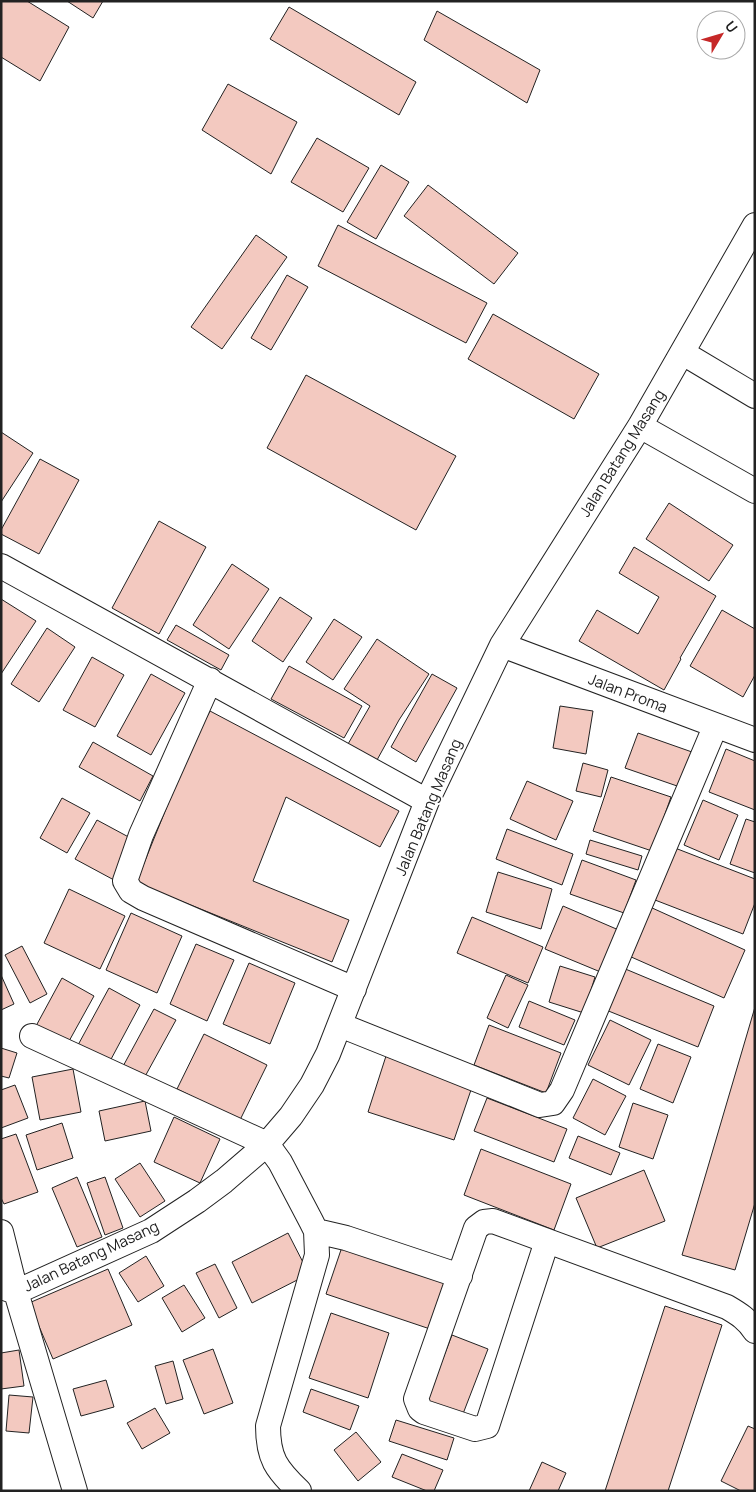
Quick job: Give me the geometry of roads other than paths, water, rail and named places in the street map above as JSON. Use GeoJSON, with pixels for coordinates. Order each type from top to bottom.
{"type":"FeatureCollection","features":[{"type":"Feature","properties":{"kind":"street","name":"Jalan Batang Masang"},"geometry":{"type":"LineString","coordinates":[[8,1290],[151,1230],[196,1201],[266,1144],[291,1116],[312,1086],[328,1054],[427,801],[502,645],[640,426],[755,226]]}},
{"type":"Feature","properties":{"kind":"street"},"geometry":{"type":"LineString","coordinates":[[683,353],[755,396]]}},
{"type":"Feature","properties":{"kind":"street"},"geometry":{"type":"LineString","coordinates":[[640,426],[755,491]]}},
{"type":"Feature","properties":{"kind":"street"},"geometry":{"type":"LineString","coordinates":[[1,566],[427,801]]}},
{"type":"Feature","properties":{"kind":"street","name":"Jalan Proma"},"geometry":{"type":"LineString","coordinates":[[502,645],[715,727],[755,740]]}},
{"type":"Feature","properties":{"kind":"street"},"geometry":{"type":"LineString","coordinates":[[210,680],[141,835],[125,881],[131,891],[142,898],[354,989]]}},
{"type":"Feature","properties":{"kind":"street"},"geometry":{"type":"LineString","coordinates":[[340,1025],[540,1105],[554,1103],[562,1090],[715,727]]}},
{"type":"Feature","properties":{"kind":"street"},"geometry":{"type":"LineString","coordinates":[[32,1036],[266,1144],[280,1162],[316,1231],[317,1254],[268,1426],[268,1445],[274,1462],[299,1491]]}},
{"type":"Feature","properties":{"kind":"street"},"geometry":{"type":"LineString","coordinates":[[547,1241],[487,1426],[475,1429],[424,1412],[417,1404],[416,1399],[476,1228],[484,1222],[493,1221],[727,1307],[749,1322],[755,1331]]}},
{"type":"Feature","properties":{"kind":"street"},"geometry":{"type":"LineString","coordinates":[[316,1231],[346,1238],[460,1276]]}},
{"type":"Feature","properties":{"kind":"street"},"geometry":{"type":"LineString","coordinates":[[1,1232],[8,1290],[75,1491]]}}]}
